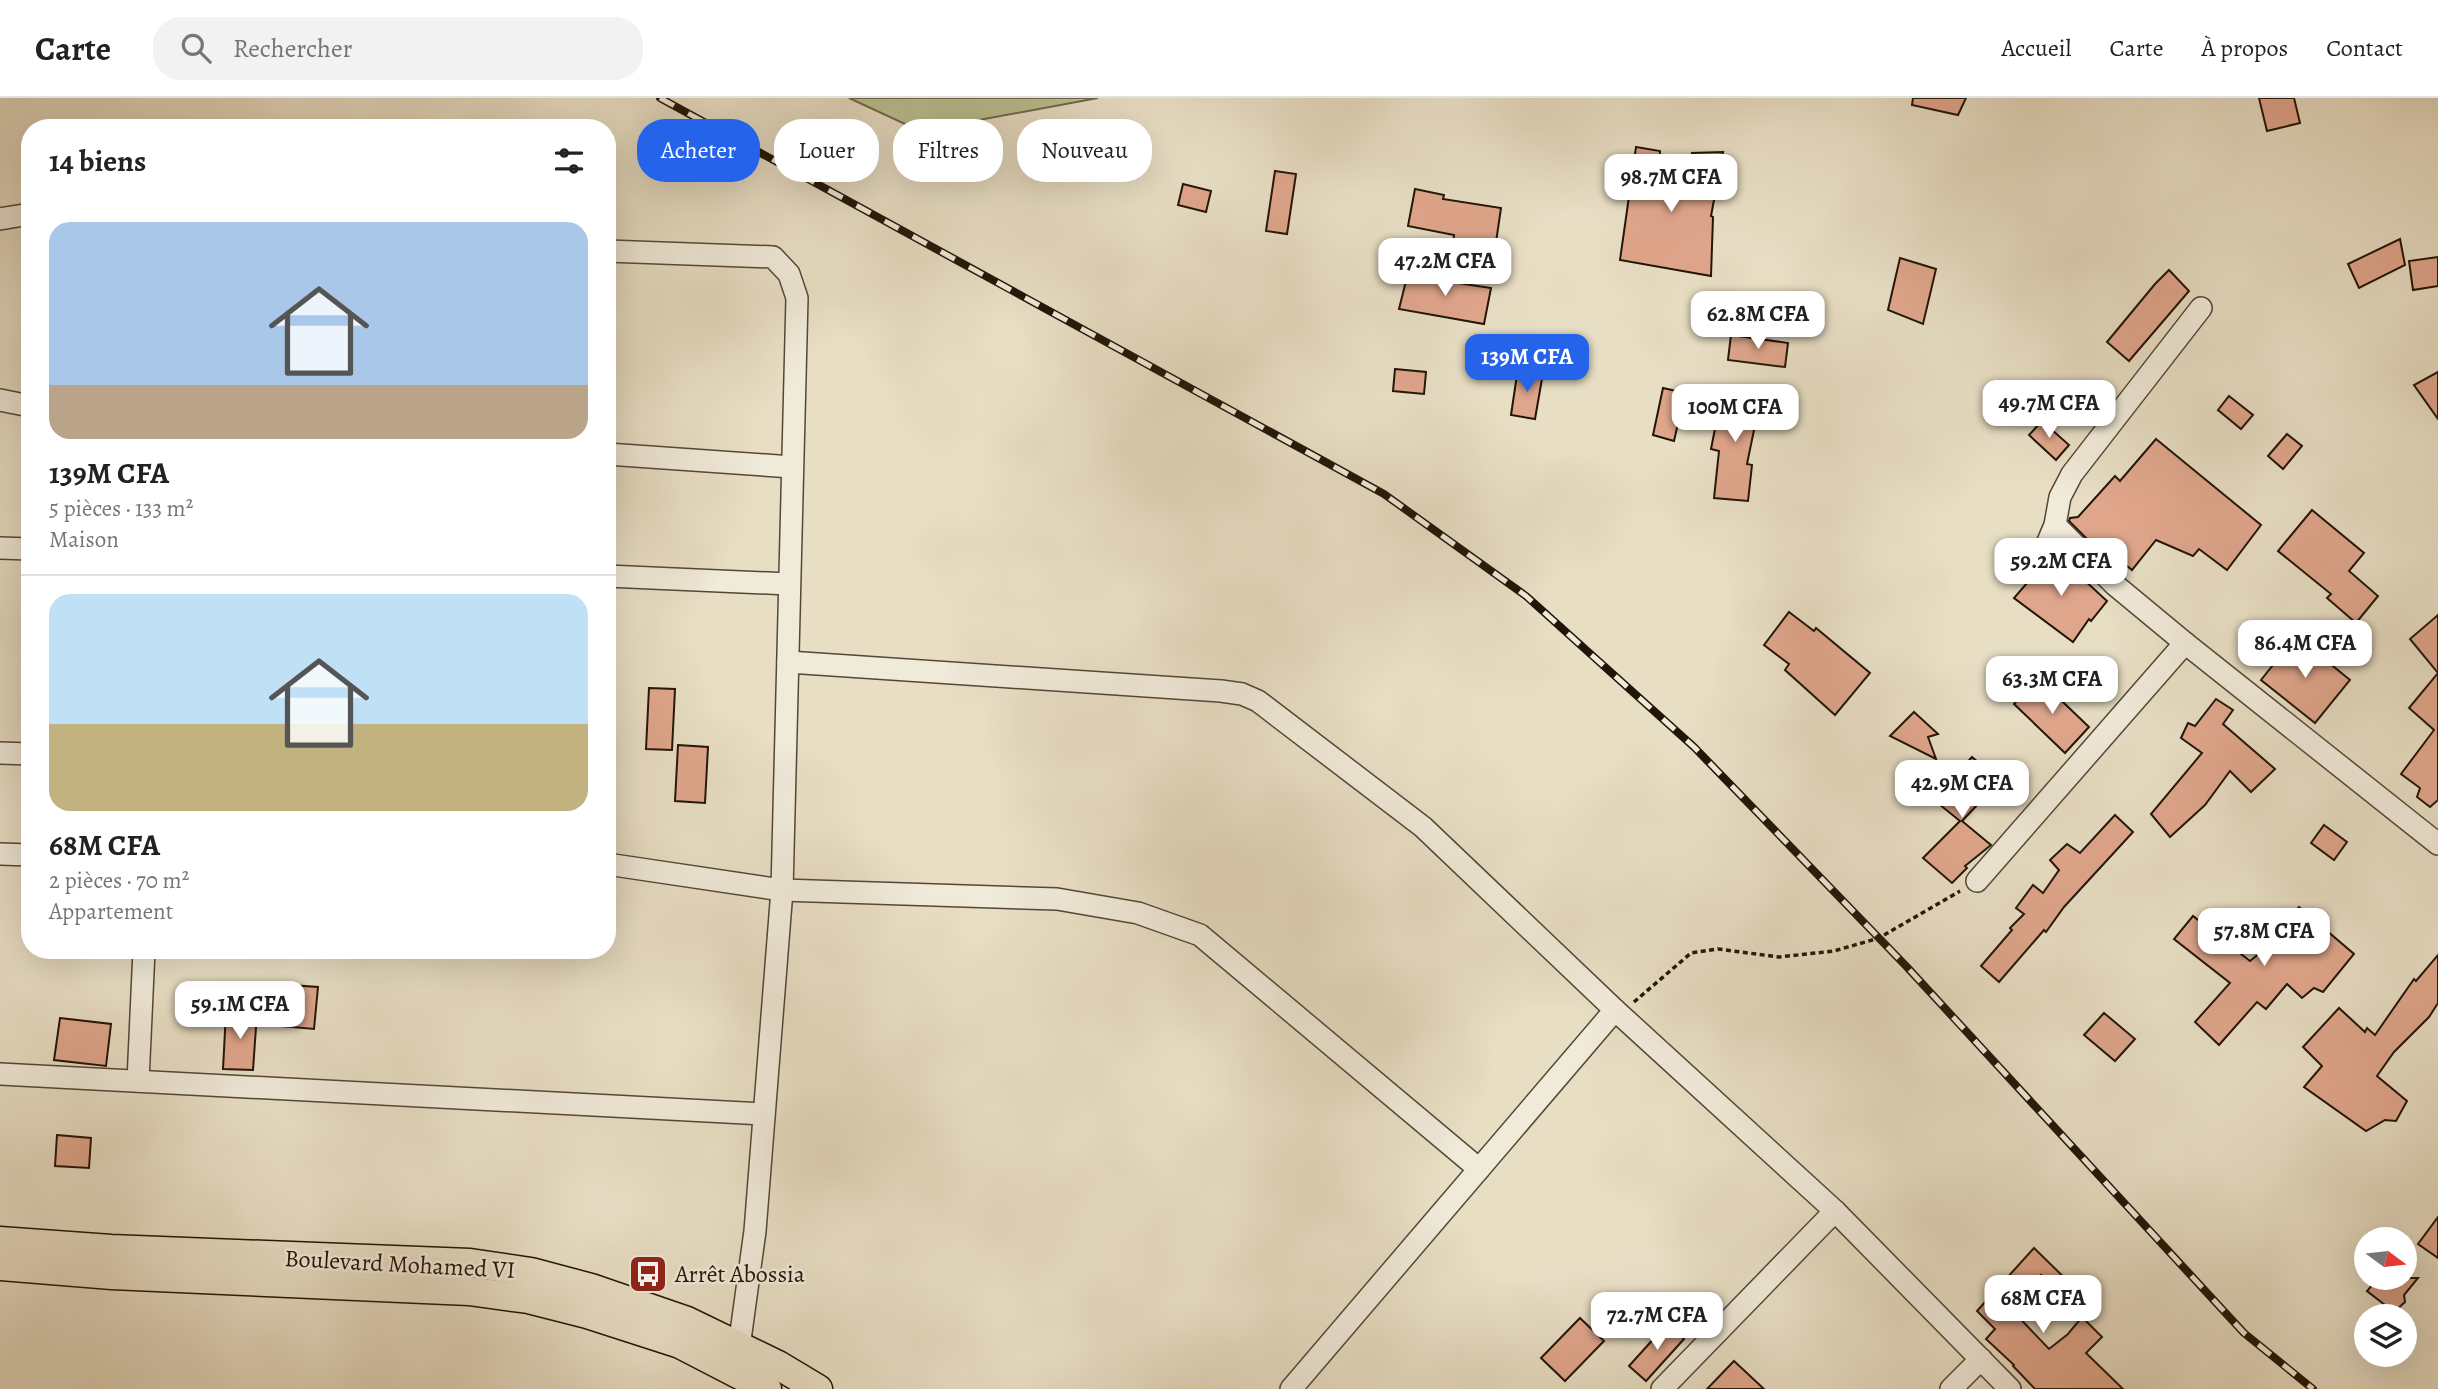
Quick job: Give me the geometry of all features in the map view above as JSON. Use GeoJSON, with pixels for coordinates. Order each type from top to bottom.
{"type":"FeatureCollection","features":[{"type":"Feature","properties":{"kind":"main road","name":"Boulevard Mohamed VI"},"geometry":{"type":"LineString","coordinates":[[0,1241],[111,1249],[470,1263],[531,1272],[591,1288],[687,1321],[778,1365],[818,1389]]}},
{"type":"Feature","properties":{"kind":"main road","name":"Boulevard Mohamed VI"},"geometry":{"type":"LineString","coordinates":[[0,1266],[112,1275],[469,1291],[528,1299],[587,1314],[680,1345],[767,1389]]}},
{"type":"Feature","properties":{"kind":"street"},"geometry":{"type":"LineString","coordinates":[[0,219],[21,216]]}},
{"type":"Feature","properties":{"kind":"street"},"geometry":{"type":"LineString","coordinates":[[616,251],[773,257],[789,274],[797,299],[782,890],[755,1231],[739,1347]]}},
{"type":"Feature","properties":{"kind":"street"},"geometry":{"type":"LineString","coordinates":[[2031,563],[2047,544],[2055,525],[2060,497],[2071,474],[2201,309]]}},
{"type":"Feature","properties":{"kind":"street"},"geometry":{"type":"LineString","coordinates":[[0,400],[21,404]]}},
{"type":"Feature","properties":{"kind":"street"},"geometry":{"type":"LineString","coordinates":[[616,455],[792,467]]}},
{"type":"Feature","properties":{"kind":"street"},"geometry":{"type":"LineString","coordinates":[[2055,525],[2115,585],[2438,844]]}},
{"type":"Feature","properties":{"kind":"street"},"geometry":{"type":"LineString","coordinates":[[0,548],[21,549]]}},
{"type":"Feature","properties":{"kind":"street"},"geometry":{"type":"LineString","coordinates":[[616,576],[789,584]]}},
{"type":"Feature","properties":{"kind":"street"},"geometry":{"type":"LineString","coordinates":[[1977,881],[2185,643]]}},
{"type":"Feature","properties":{"kind":"street"},"geometry":{"type":"LineString","coordinates":[[788,662],[1242,694],[1258,701],[1423,827],[1615,1010],[1835,1211],[2010,1389]]}},
{"type":"Feature","properties":{"kind":"street"},"geometry":{"type":"LineString","coordinates":[[0,753],[21,754]]}},
{"type":"Feature","properties":{"kind":"street"},"geometry":{"type":"LineString","coordinates":[[0,854],[21,855]]}},
{"type":"Feature","properties":{"kind":"street"},"geometry":{"type":"LineString","coordinates":[[616,865],[782,890],[1057,899],[1138,913],[1200,935],[1479,1169]]}},
{"type":"Feature","properties":{"kind":"street"},"geometry":{"type":"LineString","coordinates":[[138,1081],[144,959]]}},
{"type":"Feature","properties":{"kind":"street"},"geometry":{"type":"LineString","coordinates":[[1291,1389],[1615,1010]]}},
{"type":"Feature","properties":{"kind":"street"},"geometry":{"type":"LineString","coordinates":[[0,1074],[764,1114]]}},
{"type":"Feature","properties":{"kind":"street"},"geometry":{"type":"LineString","coordinates":[[1662,1389],[1835,1211]]}},
{"type":"Feature","properties":{"kind":"street"},"geometry":{"type":"LineString","coordinates":[[1951,1389],[1981,1359]]}},
{"type":"Feature","properties":{"kind":"path"},"geometry":{"type":"LineString","coordinates":[[1615,1010],[1637,1001],[1691,953],[1718,949],[1779,957],[1834,951],[1879,938],[1977,881]]}},
{"type":"Feature","properties":{"kind":"green space"},"geometry":{"type":"Polygon","coordinates":[[[849,98],[1098,98],[985,119],[894,119],[849,98]]]}},
{"type":"Feature","properties":{"kind":"building"},"geometry":{"type":"Polygon","coordinates":[[[1913,98],[1966,98],[1958,115],[1912,105],[1913,98]]]}},
{"type":"Feature","properties":{"kind":"building"},"geometry":{"type":"Polygon","coordinates":[[[2259,98],[2294,98],[2300,123],[2267,131],[2259,98]]]}},
{"type":"Feature","properties":{"kind":"building"},"geometry":{"type":"Polygon","coordinates":[[[1636,147],[1660,151],[1659,168],[1687,184],[1692,153],[1723,152],[1711,216],[1711,276],[1620,260],[1636,147]]]}},
{"type":"Feature","properties":{"kind":"building"},"geometry":{"type":"Polygon","coordinates":[[[1275,171],[1296,174],[1287,234],[1266,231],[1275,171]]]}},
{"type":"Feature","properties":{"kind":"building"},"geometry":{"type":"Polygon","coordinates":[[[1183,184],[1211,191],[1206,212],[1178,205],[1183,184]]]}},
{"type":"Feature","properties":{"kind":"building"},"geometry":{"type":"Polygon","coordinates":[[[1415,189],[1444,195],[1443,199],[1501,208],[1495,249],[1453,243],[1454,235],[1408,226],[1415,189]]]}},
{"type":"Feature","properties":{"kind":"building"},"geometry":{"type":"Polygon","coordinates":[[[2400,239],[2405,265],[2359,288],[2348,264],[2400,239]]]}},
{"type":"Feature","properties":{"kind":"building"},"geometry":{"type":"Polygon","coordinates":[[[2438,257],[2438,286],[2413,290],[2409,261],[2438,257]]]}},
{"type":"Feature","properties":{"kind":"building"},"geometry":{"type":"Polygon","coordinates":[[[1900,258],[1936,269],[1923,324],[1888,310],[1900,258]]]}},
{"type":"Feature","properties":{"kind":"building"},"geometry":{"type":"Polygon","coordinates":[[[1409,269],[1458,283],[1491,288],[1484,324],[1399,309],[1409,269]]]}},
{"type":"Feature","properties":{"kind":"building"},"geometry":{"type":"Polygon","coordinates":[[[2169,270],[2189,291],[2129,361],[2107,342],[2169,270]]]}},
{"type":"Feature","properties":{"kind":"building"},"geometry":{"type":"Polygon","coordinates":[[[1731,335],[1788,343],[1785,367],[1728,360],[1731,335]]]}},
{"type":"Feature","properties":{"kind":"building"},"geometry":{"type":"Polygon","coordinates":[[[1518,368],[1543,373],[1535,419],[1511,415],[1518,368]]]}},
{"type":"Feature","properties":{"kind":"building"},"geometry":{"type":"Polygon","coordinates":[[[1395,369],[1426,372],[1424,394],[1393,391],[1395,369]]]}},
{"type":"Feature","properties":{"kind":"building"},"geometry":{"type":"Polygon","coordinates":[[[2438,372],[2438,419],[2414,385],[2438,372]]]}},
{"type":"Feature","properties":{"kind":"building"},"geometry":{"type":"Polygon","coordinates":[[[1663,388],[1685,393],[1674,441],[1653,435],[1663,388]]]}},
{"type":"Feature","properties":{"kind":"building"},"geometry":{"type":"Polygon","coordinates":[[[1723,388],[1761,396],[1747,464],[1752,465],[1748,501],[1714,498],[1719,451],[1711,449],[1723,388]]]}},
{"type":"Feature","properties":{"kind":"building"},"geometry":{"type":"Polygon","coordinates":[[[2229,396],[2253,415],[2241,429],[2218,410],[2229,396]]]}},
{"type":"Feature","properties":{"kind":"building"},"geometry":{"type":"Polygon","coordinates":[[[2042,421],[2069,445],[2056,460],[2029,435],[2042,421]]]}},
{"type":"Feature","properties":{"kind":"building"},"geometry":{"type":"Polygon","coordinates":[[[2287,434],[2302,446],[2283,469],[2268,456],[2287,434]]]}},
{"type":"Feature","properties":{"kind":"building"},"geometry":{"type":"Polygon","coordinates":[[[2156,439],[2261,525],[2227,570],[2199,549],[2193,556],[2156,540],[2132,570],[2094,539],[2091,543],[2069,521],[2070,518],[2078,517],[2115,476],[2120,481],[2156,439]]]}},
{"type":"Feature","properties":{"kind":"building"},"geometry":{"type":"Polygon","coordinates":[[[2312,510],[2364,553],[2349,571],[2378,596],[2356,623],[2327,598],[2331,594],[2278,551],[2312,510]]]}},
{"type":"Feature","properties":{"kind":"building"},"geometry":{"type":"Polygon","coordinates":[[[2056,554],[2107,601],[2091,621],[2089,619],[2073,642],[2014,598],[2056,554]]]}},
{"type":"Feature","properties":{"kind":"building"},"geometry":{"type":"Polygon","coordinates":[[[1789,612],[1814,631],[1816,628],[1870,673],[1835,715],[1785,670],[1789,664],[1764,645],[1789,612]]]}},
{"type":"Feature","properties":{"kind":"building"},"geometry":{"type":"Polygon","coordinates":[[[2438,615],[2438,673],[2410,639],[2438,615]]]}},
{"type":"Feature","properties":{"kind":"building"},"geometry":{"type":"Polygon","coordinates":[[[2296,636],[2350,680],[2315,723],[2261,680],[2296,636]]]}},
{"type":"Feature","properties":{"kind":"building"},"geometry":{"type":"Polygon","coordinates":[[[2438,673],[2438,800],[2430,807],[2417,797],[2420,788],[2401,774],[2434,730],[2409,708],[2438,673]]]}},
{"type":"Feature","properties":{"kind":"building"},"geometry":{"type":"Polygon","coordinates":[[[2038,678],[2089,727],[2065,753],[2014,704],[2038,678]]]}},
{"type":"Feature","properties":{"kind":"building"},"geometry":{"type":"Polygon","coordinates":[[[649,688],[675,689],[672,750],[646,749],[649,688]]]}},
{"type":"Feature","properties":{"kind":"building"},"geometry":{"type":"Polygon","coordinates":[[[2216,699],[2233,710],[2223,724],[2275,769],[2251,792],[2230,771],[2205,805],[2170,837],[2151,814],[2202,753],[2181,738],[2188,723],[2195,726],[2216,699]]]}},
{"type":"Feature","properties":{"kind":"building"},"geometry":{"type":"Polygon","coordinates":[[[1914,712],[1938,734],[1928,737],[1936,759],[1890,736],[1914,712]]]}},
{"type":"Feature","properties":{"kind":"building"},"geometry":{"type":"Polygon","coordinates":[[[678,745],[708,747],[705,803],[675,801],[678,745]]]}},
{"type":"Feature","properties":{"kind":"building"},"geometry":{"type":"Polygon","coordinates":[[[1972,757],[2000,781],[1962,821],[1991,845],[1965,866],[1967,868],[1952,883],[1923,858],[1960,821],[1934,800],[1972,757]]]}},
{"type":"Feature","properties":{"kind":"building"},"geometry":{"type":"Polygon","coordinates":[[[2115,815],[2133,832],[1999,982],[1981,966],[2024,914],[2016,908],[2033,885],[2043,893],[2059,870],[2050,860],[2067,844],[2080,853],[2115,815]]]}},
{"type":"Feature","properties":{"kind":"building"},"geometry":{"type":"Polygon","coordinates":[[[2324,825],[2347,842],[2334,860],[2311,843],[2324,825]]]}},
{"type":"Feature","properties":{"kind":"building"},"geometry":{"type":"Polygon","coordinates":[[[2299,907],[2354,954],[2323,992],[2314,988],[2302,998],[2287,984],[2266,1009],[2257,1002],[2219,1045],[2195,1022],[2230,983],[2174,939],[2193,916],[2250,961],[2268,946],[2299,907]]]}},
{"type":"Feature","properties":{"kind":"building"},"geometry":{"type":"Polygon","coordinates":[[[2438,955],[2438,1003],[2429,1017],[2394,1052],[2377,1076],[2407,1101],[2396,1121],[2385,1120],[2366,1131],[2304,1087],[2322,1066],[2303,1047],[2339,1008],[2365,1032],[2367,1028],[2375,1035],[2414,979],[2416,981],[2438,955]]]}},
{"type":"Feature","properties":{"kind":"building"},"geometry":{"type":"Polygon","coordinates":[[[261,983],[318,987],[314,1029],[259,1024],[261,983]]]}},
{"type":"Feature","properties":{"kind":"building"},"geometry":{"type":"Polygon","coordinates":[[[226,1012],[257,1013],[253,1070],[223,1069],[226,1012]]]}},
{"type":"Feature","properties":{"kind":"building"},"geometry":{"type":"Polygon","coordinates":[[[2104,1013],[2135,1039],[2115,1061],[2084,1035],[2104,1013]]]}},
{"type":"Feature","properties":{"kind":"building"},"geometry":{"type":"Polygon","coordinates":[[[60,1018],[111,1024],[106,1066],[54,1060],[60,1018]]]}},
{"type":"Feature","properties":{"kind":"building"},"geometry":{"type":"Polygon","coordinates":[[[57,1135],[91,1138],[89,1168],[55,1166],[57,1135]]]}},
{"type":"Feature","properties":{"kind":"building"},"geometry":{"type":"Polygon","coordinates":[[[2438,1217],[2438,1258],[2418,1244],[2438,1217]]]}},
{"type":"Feature","properties":{"kind":"building"},"geometry":{"type":"Polygon","coordinates":[[[2034,1248],[2078,1291],[2071,1299],[2041,1275],[2012,1310],[2049,1349],[2068,1334],[2082,1317],[2102,1337],[2086,1353],[2123,1389],[2035,1389],[1986,1339],[1995,1329],[1977,1311],[2034,1248]]]}},
{"type":"Feature","properties":{"kind":"building"},"geometry":{"type":"Polygon","coordinates":[[[2408,1290],[2403,1304],[2384,1304],[2367,1291],[2408,1290]]]}},
{"type":"Feature","properties":{"kind":"building"},"geometry":{"type":"Polygon","coordinates":[[[1580,1318],[1604,1341],[1565,1381],[1541,1358],[1580,1318]]]}},
{"type":"Feature","properties":{"kind":"building"},"geometry":{"type":"Polygon","coordinates":[[[1667,1324],[1684,1339],[1646,1381],[1629,1366],[1667,1324]]]}},
{"type":"Feature","properties":{"kind":"building"},"geometry":{"type":"Polygon","coordinates":[[[1734,1361],[1764,1389],[1707,1389],[1734,1361]]]}},
{"type":"Feature","properties":{"kind":"railway"},"geometry":{"type":"LineString","coordinates":[[660,98],[1384,494],[1526,596],[1694,747],[1906,966],[2244,1333],[2313,1389]]}},
{"type":"Feature","properties":{"kind":"place","name":"Arrêt Abossia"},"geometry":{"type":"Point","coordinates":[648,1274]}}]}
